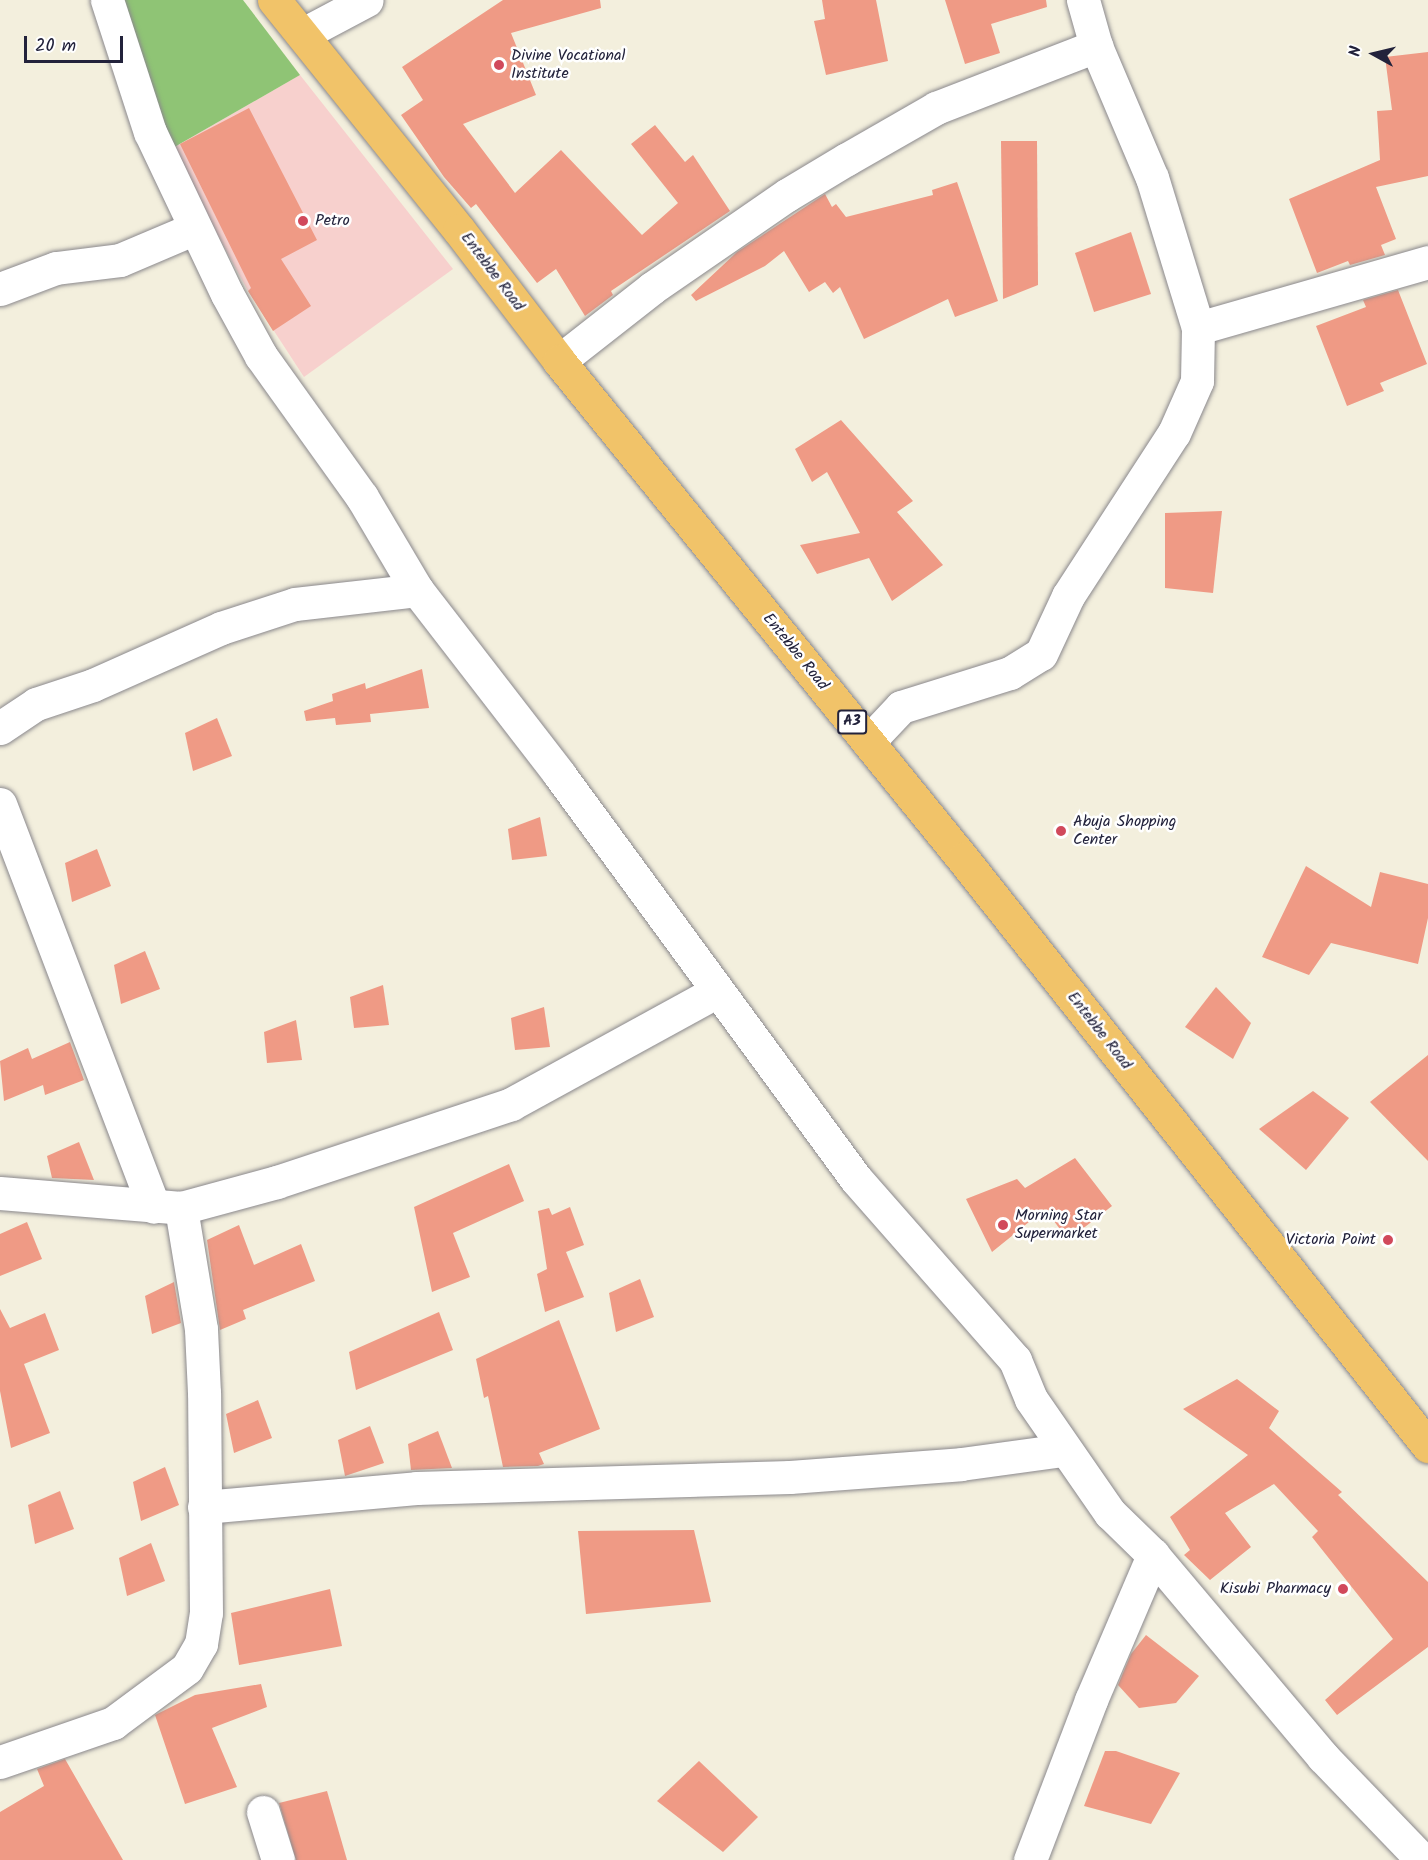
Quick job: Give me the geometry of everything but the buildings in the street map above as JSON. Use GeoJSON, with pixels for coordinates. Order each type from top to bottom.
{"type":"FeatureCollection","features":[{"type":"Feature","properties":{"kind":"main road","name":"Entebbe Road"},"geometry":{"type":"LineString","coordinates":[[274,0],[559,361],[868,742],[1428,1446]]}},
{"type":"Feature","properties":{"kind":"street"},"geometry":{"type":"LineString","coordinates":[[107,0],[150,132],[193,229],[261,356],[362,497],[417,590],[559,774],[856,1179],[1015,1360],[1031,1399],[1063,1450],[1110,1513],[1153,1555],[1323,1757],[1422,1860]]}},
{"type":"Feature","properties":{"kind":"street"},"geometry":{"type":"LineString","coordinates":[[303,34],[367,0]]}},
{"type":"Feature","properties":{"kind":"street"},"geometry":{"type":"LineString","coordinates":[[868,742],[901,707],[1010,673],[1041,654],[1068,596],[1186,411],[1197,381],[1198,328],[1152,178],[1096,46],[1083,0]]}},
{"type":"Feature","properties":{"kind":"street"},"geometry":{"type":"LineString","coordinates":[[559,361],[652,288],[787,195],[847,159],[936,108],[1096,46]]}},
{"type":"Feature","properties":{"kind":"street"},"geometry":{"type":"LineString","coordinates":[[0,288],[56,268],[120,260],[193,229]]}},
{"type":"Feature","properties":{"kind":"street"},"geometry":{"type":"LineString","coordinates":[[1198,328],[1428,262]]}},
{"type":"Feature","properties":{"kind":"street"},"geometry":{"type":"LineString","coordinates":[[0,728],[36,704],[93,684],[221,628],[295,604],[417,590]]}},
{"type":"Feature","properties":{"kind":"street"},"geometry":{"type":"LineString","coordinates":[[0,804],[167,1208],[201,1329],[206,1613],[201,1644],[188,1668],[113,1723],[0,1762]]}},
{"type":"Feature","properties":{"kind":"street"},"geometry":{"type":"LineString","coordinates":[[0,1193],[167,1208],[277,1182],[511,1104],[717,991]]}},
{"type":"Feature","properties":{"kind":"street"},"geometry":{"type":"LineString","coordinates":[[204,1507],[416,1488],[813,1475],[961,1464],[1063,1450]]}},
{"type":"Feature","properties":{"kind":"street"},"geometry":{"type":"LineString","coordinates":[[1030,1860],[1091,1700],[1153,1555]]}},
{"type":"Feature","properties":{"kind":"street"},"geometry":{"type":"LineString","coordinates":[[263,1812],[278,1860]]}},
{"type":"Feature","properties":{"kind":"shaded area"},"geometry":{"type":"Polygon","coordinates":[[[300,75],[453,269],[304,377],[248,291],[171,149],[300,75]]]}},
{"type":"Feature","properties":{"kind":"green space"},"geometry":{"type":"Polygon","coordinates":[[[122,0],[243,0],[300,75],[171,149],[122,0]]]}},
{"type":"Feature","properties":{"kind":"place","name":"Divine Vocational Institute"},"geometry":{"type":"Point","coordinates":[499,65]}},
{"type":"Feature","properties":{"kind":"place","name":"Petro"},"geometry":{"type":"Point","coordinates":[303,221]}},
{"type":"Feature","properties":{"kind":"place","name":"Abuja Shopping Center"},"geometry":{"type":"Point","coordinates":[1061,831]}},
{"type":"Feature","properties":{"kind":"place","name":"Morning Star Supermarket"},"geometry":{"type":"Point","coordinates":[1003,1225]}},
{"type":"Feature","properties":{"kind":"place","name":"Victoria Point"},"geometry":{"type":"Point","coordinates":[1388,1240]}},
{"type":"Feature","properties":{"kind":"place","name":"Kisubi Pharmacy"},"geometry":{"type":"Point","coordinates":[1343,1589]}}]}
